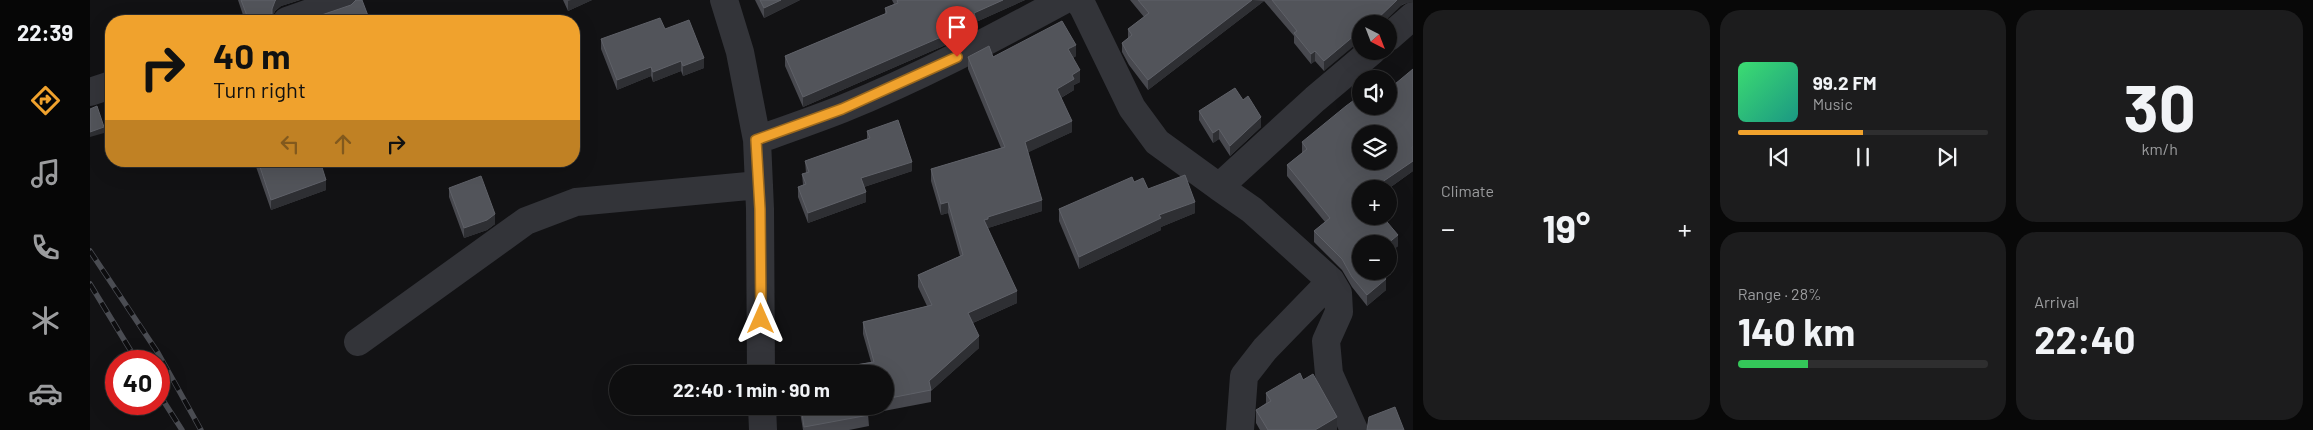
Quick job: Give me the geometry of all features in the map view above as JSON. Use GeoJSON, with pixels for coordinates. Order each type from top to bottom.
{"type":"FeatureCollection","features":[{"type":"Feature","properties":{"kind":"street"},"geometry":{"type":"LineString","coordinates":[[304,15],[346,0]]}},
{"type":"Feature","properties":{"kind":"street"},"geometry":{"type":"LineString","coordinates":[[724,0],[740,52],[756,140],[759,185],[761,365]]}},
{"type":"Feature","properties":{"kind":"street"},"geometry":{"type":"LineString","coordinates":[[756,140],[842,109],[897,85],[972,50],[1064,0]]}},
{"type":"Feature","properties":{"kind":"street"},"geometry":{"type":"LineString","coordinates":[[1078,0],[1083,6],[1132,108],[1157,142],[1252,210],[1331,281],[1338,293],[1339,312],[1326,341],[1329,374],[1354,430]]}},
{"type":"Feature","properties":{"kind":"street"},"geometry":{"type":"LineString","coordinates":[[1398,29],[1413,16]]}},
{"type":"Feature","properties":{"kind":"street"},"geometry":{"type":"LineString","coordinates":[[1219,187],[1362,60]]}},
{"type":"Feature","properties":{"kind":"street"},"geometry":{"type":"LineString","coordinates":[[90,92],[105,87]]}},
{"type":"Feature","properties":{"kind":"street"},"geometry":{"type":"LineString","coordinates":[[358,342],[526,221],[576,202],[759,185]]}},
{"type":"Feature","properties":{"kind":"street"},"geometry":{"type":"LineString","coordinates":[[1240,430],[1244,376],[1265,349],[1331,281]]}},
{"type":"Feature","properties":{"kind":"street"},"geometry":{"type":"LineString","coordinates":[[762,415],[763,430]]}},
{"type":"Feature","properties":{"kind":"building"},"geometry":{"type":"Polygon","coordinates":[[[241,0],[276,0],[272,9],[272,15],[247,15],[241,0]]]}},
{"type":"Feature","properties":{"kind":"building"},"geometry":{"type":"Polygon","coordinates":[[[356,0],[362,0],[368,15],[322,15],[351,5],[356,0]]]}},
{"type":"Feature","properties":{"kind":"building"},"geometry":{"type":"Polygon","coordinates":[[[760,0],[781,0],[764,8],[760,0]]]}},
{"type":"Feature","properties":{"kind":"building"},"geometry":{"type":"Polygon","coordinates":[[[897,0],[1003,0],[974,13],[976,19],[948,34],[803,97],[785,56],[887,13],[885,8],[898,3],[897,0]]]}},
{"type":"Feature","properties":{"kind":"building"},"geometry":{"type":"Polygon","coordinates":[[[1138,0],[1252,0],[1148,80],[1129,56],[1122,43],[1132,35],[1128,29],[1149,13],[1138,0]]]}},
{"type":"Feature","properties":{"kind":"building"},"geometry":{"type":"Polygon","coordinates":[[[1272,0],[1397,0],[1381,15],[1352,15],[1352,38],[1324,61],[1315,51],[1311,54],[1294,33],[1297,31],[1272,0]]]}},
{"type":"Feature","properties":{"kind":"building"},"geometry":{"type":"Polygon","coordinates":[[[660,18],[665,29],[689,20],[704,58],[683,66],[681,61],[653,72],[651,67],[617,80],[601,39],[660,18]]]}},
{"type":"Feature","properties":{"kind":"building"},"geometry":{"type":"Polygon","coordinates":[[[1062,21],[1076,45],[1068,49],[1080,70],[1072,75],[1074,79],[1057,89],[1072,121],[1025,142],[1042,200],[988,217],[988,219],[984,220],[1017,291],[968,313],[979,336],[929,381],[931,390],[894,397],[894,365],[856,365],[874,362],[863,322],[932,305],[918,275],[963,255],[948,202],[941,204],[931,169],[1005,147],[968,57],[989,46],[993,57],[1062,21]]]}},
{"type":"Feature","properties":{"kind":"building"},"geometry":{"type":"Polygon","coordinates":[[[1413,69],[1413,161],[1385,180],[1352,180],[1352,225],[1390,225],[1398,235],[1352,235],[1352,277],[1342,259],[1314,231],[1330,218],[1287,165],[1307,149],[1302,142],[1352,102],[1352,115],[1397,115],[1397,82],[1413,69]]]}},
{"type":"Feature","properties":{"kind":"building"},"geometry":{"type":"Polygon","coordinates":[[[1235,88],[1243,100],[1248,96],[1261,117],[1230,146],[1219,129],[1213,133],[1199,111],[1235,88]]]}},
{"type":"Feature","properties":{"kind":"building"},"geometry":{"type":"Polygon","coordinates":[[[97,106],[104,127],[90,132],[90,109],[97,106]]]}},
{"type":"Feature","properties":{"kind":"building"},"geometry":{"type":"Polygon","coordinates":[[[898,120],[912,162],[861,178],[866,192],[808,213],[798,187],[806,184],[802,174],[809,172],[805,161],[870,138],[867,131],[898,120]]]}},
{"type":"Feature","properties":{"kind":"building"},"geometry":{"type":"Polygon","coordinates":[[[260,167],[322,167],[326,180],[271,200],[260,167]]]}},
{"type":"Feature","properties":{"kind":"building"},"geometry":{"type":"Polygon","coordinates":[[[1185,175],[1195,202],[1159,215],[1161,218],[1079,257],[1059,209],[1132,177],[1134,182],[1143,178],[1148,189],[1185,175]]]}},
{"type":"Feature","properties":{"kind":"building"},"geometry":{"type":"Polygon","coordinates":[[[481,176],[495,214],[487,220],[464,228],[449,188],[481,176]]]}},
{"type":"Feature","properties":{"kind":"building"},"geometry":{"type":"Polygon","coordinates":[[[1354,280],[1385,280],[1367,295],[1354,280]]]}},
{"type":"Feature","properties":{"kind":"building"},"geometry":{"type":"Polygon","coordinates":[[[1300,373],[1303,380],[1313,374],[1337,417],[1315,430],[1268,430],[1256,410],[1271,401],[1266,393],[1300,373]]]}},
{"type":"Feature","properties":{"kind":"building"},"geometry":{"type":"Polygon","coordinates":[[[1395,407],[1404,430],[1367,430],[1369,417],[1395,407]]]}},
{"type":"Feature","properties":{"kind":"building"},"geometry":{"type":"Polygon","coordinates":[[[802,415],[869,415],[804,427],[802,415]]]}},
{"type":"Feature","properties":{"kind":"railway"},"geometry":{"type":"LineString","coordinates":[[90,251],[158,353],[201,430]]}},
{"type":"Feature","properties":{"kind":"railway"},"geometry":{"type":"LineString","coordinates":[[90,284],[130,350]]}},
{"type":"Feature","properties":{"kind":"railway"},"geometry":{"type":"LineString","coordinates":[[170,411],[182,430]]}},
{"type":"Feature","properties":{"kind":"route"},"geometry":{"type":"LineString","coordinates":[[761,319],[760,209],[756,140],[842,109],[957,57]]}}]}
